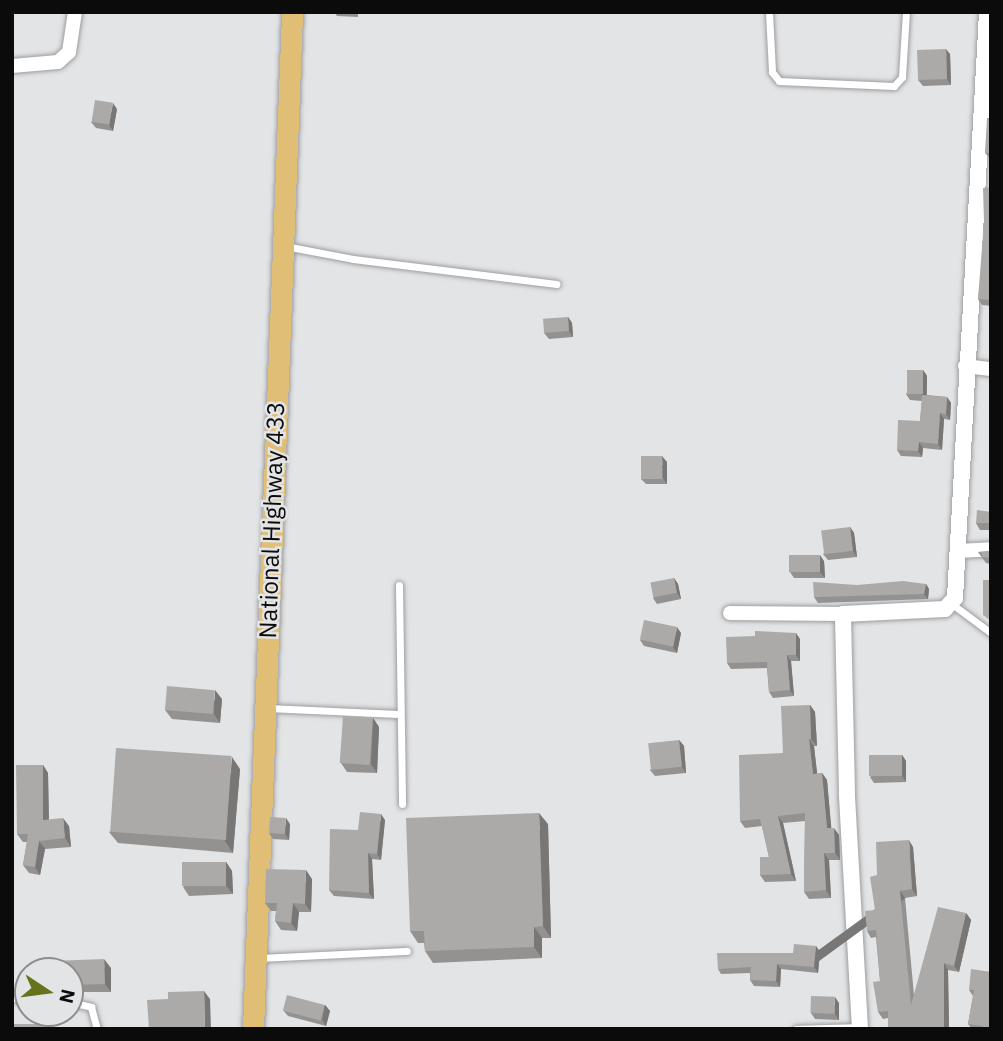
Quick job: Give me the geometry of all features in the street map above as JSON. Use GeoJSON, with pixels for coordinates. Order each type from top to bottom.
{"type":"FeatureCollection","features":[{"type":"Feature","properties":{"kind":"main road","name":"National Highway 433"},"geometry":{"type":"LineString","coordinates":[[253,1029],[292,12]]}},
{"type":"Feature","properties":{"kind":"street"},"geometry":{"type":"LineString","coordinates":[[12,66],[58,62],[69,52],[75,12]]}},
{"type":"Feature","properties":{"kind":"street"},"geometry":{"type":"LineString","coordinates":[[730,613],[843,614],[923,611],[945,609],[952,604],[957,590],[965,366],[989,48],[987,12]]}},
{"type":"Feature","properties":{"kind":"street"},"geometry":{"type":"LineString","coordinates":[[965,366],[991,369]]}},
{"type":"Feature","properties":{"kind":"street"},"geometry":{"type":"LineString","coordinates":[[958,551],[991,549]]}},
{"type":"Feature","properties":{"kind":"street"},"geometry":{"type":"LineString","coordinates":[[843,614],[847,793],[860,1028]]}},
{"type":"Feature","properties":{"kind":"lane"},"geometry":{"type":"LineString","coordinates":[[769,12],[772,72],[779,80],[894,86],[902,78],[906,12]]}},
{"type":"Feature","properties":{"kind":"lane"},"geometry":{"type":"LineString","coordinates":[[281,245],[353,259],[556,284]]}},
{"type":"Feature","properties":{"kind":"lane"},"geometry":{"type":"LineString","coordinates":[[399,585],[402,804]]}},
{"type":"Feature","properties":{"kind":"lane"},"geometry":{"type":"LineString","coordinates":[[952,604],[991,633]]}},
{"type":"Feature","properties":{"kind":"lane"},"geometry":{"type":"LineString","coordinates":[[265,708],[400,714]]}},
{"type":"Feature","properties":{"kind":"lane"},"geometry":{"type":"LineString","coordinates":[[256,958],[407,951]]}},
{"type":"Feature","properties":{"kind":"lane"},"geometry":{"type":"LineString","coordinates":[[84,1005],[91,1007],[97,1029]]}},
{"type":"Feature","properties":{"kind":"lane"},"geometry":{"type":"LineString","coordinates":[[796,1029],[860,1028]]}},
{"type":"Feature","properties":{"kind":"building"},"geometry":{"type":"Polygon","coordinates":[[[946,49],[947,79],[918,80],[917,50],[946,49]]]}},
{"type":"Feature","properties":{"kind":"building"},"geometry":{"type":"Polygon","coordinates":[[[991,54],[991,94],[989,94],[991,54]]]}},
{"type":"Feature","properties":{"kind":"building"},"geometry":{"type":"Polygon","coordinates":[[[95,100],[113,103],[109,125],[92,122],[95,100]]]}},
{"type":"Feature","properties":{"kind":"building"},"geometry":{"type":"Polygon","coordinates":[[[987,118],[991,118],[991,153],[985,153],[987,118]]]}},
{"type":"Feature","properties":{"kind":"building"},"geometry":{"type":"Polygon","coordinates":[[[991,187],[991,300],[978,299],[984,222],[983,188],[991,187]]]}},
{"type":"Feature","properties":{"kind":"building"},"geometry":{"type":"Polygon","coordinates":[[[568,317],[569,331],[544,333],[543,319],[568,317]]]}},
{"type":"Feature","properties":{"kind":"building"},"geometry":{"type":"Polygon","coordinates":[[[907,370],[923,370],[923,394],[907,394],[907,370]]]}},
{"type":"Feature","properties":{"kind":"building"},"geometry":{"type":"Polygon","coordinates":[[[922,395],[947,397],[946,414],[940,413],[938,444],[919,442],[918,451],[897,450],[898,420],[920,421],[922,395]]]}},
{"type":"Feature","properties":{"kind":"building"},"geometry":{"type":"Polygon","coordinates":[[[641,456],[662,456],[662,479],[641,479],[641,456]]]}},
{"type":"Feature","properties":{"kind":"building"},"geometry":{"type":"Polygon","coordinates":[[[977,510],[991,512],[991,523],[976,523],[977,510]]]}},
{"type":"Feature","properties":{"kind":"building"},"geometry":{"type":"Polygon","coordinates":[[[850,527],[853,551],[824,554],[821,531],[850,527]]]}},
{"type":"Feature","properties":{"kind":"building"},"geometry":{"type":"Polygon","coordinates":[[[991,551],[991,558],[982,557],[982,553],[978,552],[991,551]]]}},
{"type":"Feature","properties":{"kind":"building"},"geometry":{"type":"Polygon","coordinates":[[[789,555],[820,555],[820,572],[789,572],[789,555]]]}},
{"type":"Feature","properties":{"kind":"building"},"geometry":{"type":"Polygon","coordinates":[[[674,578],[677,593],[653,597],[650,583],[674,578]]]}},
{"type":"Feature","properties":{"kind":"building"},"geometry":{"type":"Polygon","coordinates":[[[983,580],[991,580],[991,621],[983,615],[983,580]]]}},
{"type":"Feature","properties":{"kind":"building"},"geometry":{"type":"Polygon","coordinates":[[[903,581],[926,584],[924,594],[814,597],[813,582],[857,585],[903,581]]]}},
{"type":"Feature","properties":{"kind":"building"},"geometry":{"type":"Polygon","coordinates":[[[644,620],[677,627],[673,647],[640,640],[644,620]]]}},
{"type":"Feature","properties":{"kind":"building"},"geometry":{"type":"Polygon","coordinates":[[[755,631],[796,633],[796,655],[787,655],[790,690],[769,692],[767,662],[727,663],[726,637],[755,636],[755,631]]]}},
{"type":"Feature","properties":{"kind":"building"},"geometry":{"type":"Polygon","coordinates":[[[167,686],[215,690],[213,714],[165,710],[167,686]]]}},
{"type":"Feature","properties":{"kind":"building"},"geometry":{"type":"Polygon","coordinates":[[[810,705],[809,739],[813,774],[822,773],[827,828],[834,828],[835,853],[824,853],[826,890],[804,892],[805,813],[778,816],[791,874],[760,875],[760,857],[769,857],[760,819],[740,821],[739,755],[783,753],[781,706],[810,705]]]}},
{"type":"Feature","properties":{"kind":"building"},"geometry":{"type":"Polygon","coordinates":[[[343,716],[373,718],[370,765],[340,763],[343,716]]]}},
{"type":"Feature","properties":{"kind":"building"},"geometry":{"type":"Polygon","coordinates":[[[679,740],[682,767],[651,770],[648,743],[679,740]]]}},
{"type":"Feature","properties":{"kind":"building"},"geometry":{"type":"Polygon","coordinates":[[[116,748],[232,756],[226,840],[110,832],[116,748]]]}},
{"type":"Feature","properties":{"kind":"building"},"geometry":{"type":"Polygon","coordinates":[[[869,755],[902,755],[902,776],[869,776],[869,755]]]}},
{"type":"Feature","properties":{"kind":"building"},"geometry":{"type":"Polygon","coordinates":[[[16,765],[43,765],[43,820],[63,818],[65,838],[39,841],[35,867],[23,865],[28,834],[17,834],[16,765]]]}},
{"type":"Feature","properties":{"kind":"building"},"geometry":{"type":"Polygon","coordinates":[[[360,812],[381,814],[377,854],[368,853],[369,893],[329,890],[330,829],[358,830],[360,812]]]}},
{"type":"Feature","properties":{"kind":"building"},"geometry":{"type":"Polygon","coordinates":[[[539,813],[543,926],[534,927],[534,947],[425,951],[424,931],[410,931],[406,818],[539,813]]]}},
{"type":"Feature","properties":{"kind":"building"},"geometry":{"type":"Polygon","coordinates":[[[270,817],[286,818],[285,834],[269,833],[270,817]]]}},
{"type":"Feature","properties":{"kind":"building"},"geometry":{"type":"Polygon","coordinates":[[[909,840],[912,889],[900,891],[911,1005],[938,907],[966,913],[954,966],[944,963],[944,1029],[888,1029],[888,1011],[878,1012],[873,982],[880,981],[876,930],[867,931],[865,911],[875,910],[870,877],[877,875],[876,842],[909,840]]]}},
{"type":"Feature","properties":{"kind":"building"},"geometry":{"type":"Polygon","coordinates":[[[182,862],[226,862],[226,886],[182,886],[182,862]]]}},
{"type":"Feature","properties":{"kind":"building"},"geometry":{"type":"Polygon","coordinates":[[[266,869],[306,870],[305,904],[293,903],[291,923],[275,921],[277,903],[265,903],[266,869]]]}},
{"type":"Feature","properties":{"kind":"building"},"geometry":{"type":"Polygon","coordinates":[[[794,944],[816,946],[814,967],[777,964],[776,981],[750,980],[751,967],[718,969],[717,953],[793,953],[794,944]]]}},
{"type":"Feature","properties":{"kind":"building"},"geometry":{"type":"Polygon","coordinates":[[[104,959],[105,984],[84,985],[84,960],[104,959]]]}},
{"type":"Feature","properties":{"kind":"building"},"geometry":{"type":"Polygon","coordinates":[[[971,969],[991,972],[991,1029],[968,1024],[974,990],[969,990],[971,969]]]}},
{"type":"Feature","properties":{"kind":"building"},"geometry":{"type":"Polygon","coordinates":[[[204,991],[205,1029],[149,1029],[147,1000],[168,999],[168,992],[204,991]]]}},
{"type":"Feature","properties":{"kind":"building"},"geometry":{"type":"Polygon","coordinates":[[[287,995],[325,1005],[321,1021],[283,1010],[287,995]]]}},
{"type":"Feature","properties":{"kind":"building"},"geometry":{"type":"Polygon","coordinates":[[[811,996],[835,997],[834,1014],[810,1013],[811,996]]]}},
{"type":"Feature","properties":{"kind":"building"},"geometry":{"type":"Polygon","coordinates":[[[12,1024],[14,1027],[53,1029],[12,1029],[12,1024]]]}}]}
